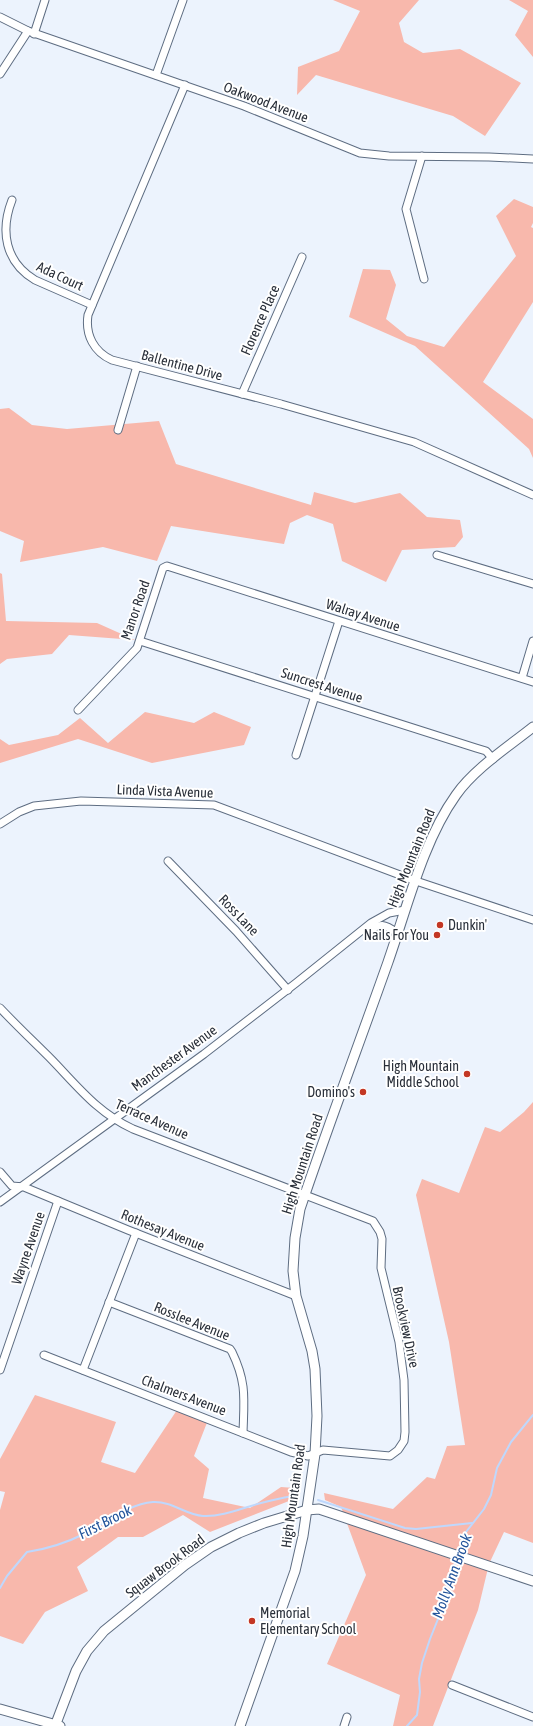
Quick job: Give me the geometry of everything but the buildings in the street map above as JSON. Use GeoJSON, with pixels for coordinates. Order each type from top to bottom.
{"type":"FeatureCollection","features":[{"type":"Feature","properties":{"kind":"street"},"geometry":{"type":"LineString","coordinates":[[0,74],[31,32],[46,0]]}},
{"type":"Feature","properties":{"kind":"street"},"geometry":{"type":"LineString","coordinates":[[156,75],[183,0]]}},
{"type":"Feature","properties":{"kind":"street","name":"Oakwood Avenue"},"geometry":{"type":"LineString","coordinates":[[0,17],[31,32],[244,106],[355,152],[382,156],[533,159]]}},
{"type":"Feature","properties":{"kind":"street","name":"Ballentine Drive"},"geometry":{"type":"LineString","coordinates":[[185,85],[88,315],[87,325],[89,334],[96,348],[105,357],[112,360],[281,404],[414,442],[533,495]]}},
{"type":"Feature","properties":{"kind":"street"},"geometry":{"type":"LineString","coordinates":[[422,156],[406,209],[424,279]]}},
{"type":"Feature","properties":{"kind":"street","name":"Ada Court"},"geometry":{"type":"LineString","coordinates":[[12,200],[5,214],[4,230],[7,244],[18,266],[26,275],[35,280],[92,304]]}},
{"type":"Feature","properties":{"kind":"street","name":"Florence Place"},"geometry":{"type":"LineString","coordinates":[[242,394],[302,257]]}},
{"type":"Feature","properties":{"kind":"street"},"geometry":{"type":"LineString","coordinates":[[118,430],[137,366]]}},
{"type":"Feature","properties":{"kind":"street"},"geometry":{"type":"LineString","coordinates":[[437,555],[533,584]]}},
{"type":"Feature","properties":{"kind":"street","name":"Manor Road"},"geometry":{"type":"LineString","coordinates":[[78,710],[137,648],[163,568],[167,566],[186,572]]}},
{"type":"Feature","properties":{"kind":"street","name":"Walray Avenue"},"geometry":{"type":"LineString","coordinates":[[186,572],[533,682]]}},
{"type":"Feature","properties":{"kind":"street"},"geometry":{"type":"LineString","coordinates":[[296,755],[339,620]]}},
{"type":"Feature","properties":{"kind":"street"},"geometry":{"type":"LineString","coordinates":[[522,678],[533,640]]}},
{"type":"Feature","properties":{"kind":"street","name":"Suncrest Avenue"},"geometry":{"type":"LineString","coordinates":[[140,641],[486,751],[493,759]]}},
{"type":"Feature","properties":{"kind":"street","name":"High Mountain Road"},"geometry":{"type":"LineString","coordinates":[[240,1726],[295,1571],[307,1510],[315,1454],[317,1408],[315,1369],[312,1351],[296,1296],[293,1271],[298,1222],[305,1194],[405,910],[436,828],[442,816],[461,789],[493,759],[533,727]]}},
{"type":"Feature","properties":{"kind":"street","name":"Linda Vista Avenue"},"geometry":{"type":"LineString","coordinates":[[0,824],[19,812],[34,806],[81,802],[214,805],[416,881],[533,920]]}},
{"type":"Feature","properties":{"kind":"street","name":"Ross Lane"},"geometry":{"type":"LineString","coordinates":[[168,861],[236,931],[288,990]]}},
{"type":"Feature","properties":{"kind":"street","name":"Manchester Avenue"},"geometry":{"type":"LineString","coordinates":[[0,1202],[204,1054],[380,917],[393,911],[405,910]]}},
{"type":"Feature","properties":{"kind":"street","name":"Manchester Avenue"},"geometry":{"type":"LineString","coordinates":[[361,932],[382,925],[389,927],[397,933]]}},
{"type":"Feature","properties":{"kind":"street","name":"Terrace Avenue"},"geometry":{"type":"LineString","coordinates":[[0,1008],[103,1112],[113,1119],[133,1129],[305,1194]]}},
{"type":"Feature","properties":{"kind":"street","name":"Rothesay Avenue"},"geometry":{"type":"LineString","coordinates":[[0,1172],[12,1186],[24,1187],[58,1202],[296,1296]]}},
{"type":"Feature","properties":{"kind":"street","name":"Brookview Drive"},"geometry":{"type":"LineString","coordinates":[[305,1194],[369,1219],[377,1226],[380,1232],[382,1242],[380,1268],[399,1342],[405,1397],[404,1441],[394,1454],[385,1456],[323,1450],[315,1454]]}},
{"type":"Feature","properties":{"kind":"street","name":"Wayne Avenue"},"geometry":{"type":"LineString","coordinates":[[0,1370],[58,1202]]}},
{"type":"Feature","properties":{"kind":"street"},"geometry":{"type":"LineString","coordinates":[[83,1370],[136,1233]]}},
{"type":"Feature","properties":{"kind":"street","name":"Rosslee Avenue"},"geometry":{"type":"LineString","coordinates":[[109,1302],[230,1349],[240,1369],[245,1390],[243,1433]]}},
{"type":"Feature","properties":{"kind":"street","name":"Chalmers Avenue"},"geometry":{"type":"LineString","coordinates":[[44,1355],[291,1452],[308,1456],[315,1454]]}},
{"type":"Feature","properties":{"kind":"street","name":"Squaw Brook Road"},"geometry":{"type":"LineString","coordinates":[[57,1726],[76,1671],[82,1660],[104,1631],[185,1565],[211,1547],[264,1524],[307,1510],[319,1509],[533,1581]]}},
{"type":"Feature","properties":{"kind":"street"},"geometry":{"type":"LineString","coordinates":[[452,1685],[533,1717]]}},
{"type":"Feature","properties":{"kind":"street"},"geometry":{"type":"LineString","coordinates":[[0,1709],[57,1726]]}},
{"type":"Feature","properties":{"kind":"street"},"geometry":{"type":"LineString","coordinates":[[344,1726],[347,1717]]}},
{"type":"Feature","properties":{"kind":"shaded area"},"geometry":{"type":"Polygon","coordinates":[[[333,0],[419,0],[399,23],[404,42],[423,53],[460,49],[521,83],[485,136],[453,116],[316,75],[297,95],[298,67],[339,51],[360,11],[333,0]]]}},
{"type":"Feature","properties":{"kind":"shaded area"},"geometry":{"type":"Polygon","coordinates":[[[509,0],[533,0],[533,57],[515,35],[528,11],[509,0]]]}},
{"type":"Feature","properties":{"kind":"shaded area"},"geometry":{"type":"Polygon","coordinates":[[[514,199],[533,207],[533,223],[531,227],[533,228],[533,302],[483,382],[533,419],[533,458],[529,449],[415,346],[349,317],[363,269],[390,270],[396,285],[386,319],[407,336],[444,347],[516,256],[496,216],[514,199]]]}},
{"type":"Feature","properties":{"kind":"shaded area"},"geometry":{"type":"Polygon","coordinates":[[[9,408],[32,425],[67,429],[159,421],[176,464],[311,505],[314,492],[355,503],[400,493],[427,517],[460,520],[463,537],[455,547],[402,550],[386,582],[342,561],[333,524],[307,515],[290,523],[284,544],[171,526],[157,561],[103,547],[20,562],[24,541],[0,531],[0,409],[9,408]]]}},
{"type":"Feature","properties":{"kind":"shaded area"},"geometry":{"type":"Polygon","coordinates":[[[0,573],[2,574],[6,621],[97,623],[135,640],[69,635],[52,654],[7,659],[0,664],[0,573]]]}},
{"type":"Feature","properties":{"kind":"shaded area"},"geometry":{"type":"Polygon","coordinates":[[[145,712],[194,723],[214,712],[251,727],[244,745],[152,763],[78,739],[0,763],[0,739],[9,745],[58,735],[80,718],[108,743],[145,712]]]}},
{"type":"Feature","properties":{"kind":"shaded area"},"geometry":{"type":"Polygon","coordinates":[[[533,1102],[533,1543],[504,1532],[489,1564],[478,1610],[433,1726],[393,1726],[400,1695],[327,1664],[366,1575],[341,1507],[325,1500],[324,1493],[393,1509],[427,1477],[435,1479],[447,1446],[465,1445],[449,1342],[416,1195],[422,1179],[459,1193],[485,1127],[500,1132],[524,1112],[533,1102]]]}},
{"type":"Feature","properties":{"kind":"shaded area"},"geometry":{"type":"Polygon","coordinates":[[[35,1395],[116,1422],[101,1462],[135,1473],[179,1407],[208,1420],[194,1456],[209,1469],[203,1498],[250,1508],[281,1487],[295,1488],[294,1499],[210,1532],[183,1515],[143,1537],[118,1537],[77,1567],[88,1591],[45,1612],[23,1644],[0,1636],[0,1510],[5,1492],[0,1491],[0,1459],[35,1395]]]}},
{"type":"Feature","properties":{"kind":"waterway","name":"Molly Ann Brook"},"geometry":{"type":"LineString","coordinates":[[459,1553],[466,1532],[484,1509],[491,1495],[497,1468],[511,1442],[533,1415]]}},
{"type":"Feature","properties":{"kind":"waterway","name":"First Brook"},"geometry":{"type":"LineString","coordinates":[[0,1588],[7,1576],[27,1552],[70,1540],[84,1534],[126,1510],[144,1503],[160,1502],[197,1515],[211,1516],[298,1495]]}},
{"type":"Feature","properties":{"kind":"waterway","name":"First Brook"},"geometry":{"type":"LineString","coordinates":[[318,1500],[405,1528],[416,1529],[472,1523]]}},
{"type":"Feature","properties":{"kind":"waterway","name":"Molly Ann Brook"},"geometry":{"type":"LineString","coordinates":[[407,1726],[417,1715],[420,1692],[419,1679],[422,1663],[442,1609],[448,1584],[457,1558]]}},
{"type":"Feature","properties":{"kind":"place","name":"Dunkin'"},"geometry":{"type":"Point","coordinates":[440,925]}},
{"type":"Feature","properties":{"kind":"place","name":"Nails For You"},"geometry":{"type":"Point","coordinates":[437,935]}},
{"type":"Feature","properties":{"kind":"place","name":"High Mountain Middle School"},"geometry":{"type":"Point","coordinates":[467,1074]}},
{"type":"Feature","properties":{"kind":"place","name":"Domino's"},"geometry":{"type":"Point","coordinates":[363,1092]}},
{"type":"Feature","properties":{"kind":"place","name":"Memorial Elementary School"},"geometry":{"type":"Point","coordinates":[252,1621]}}]}
